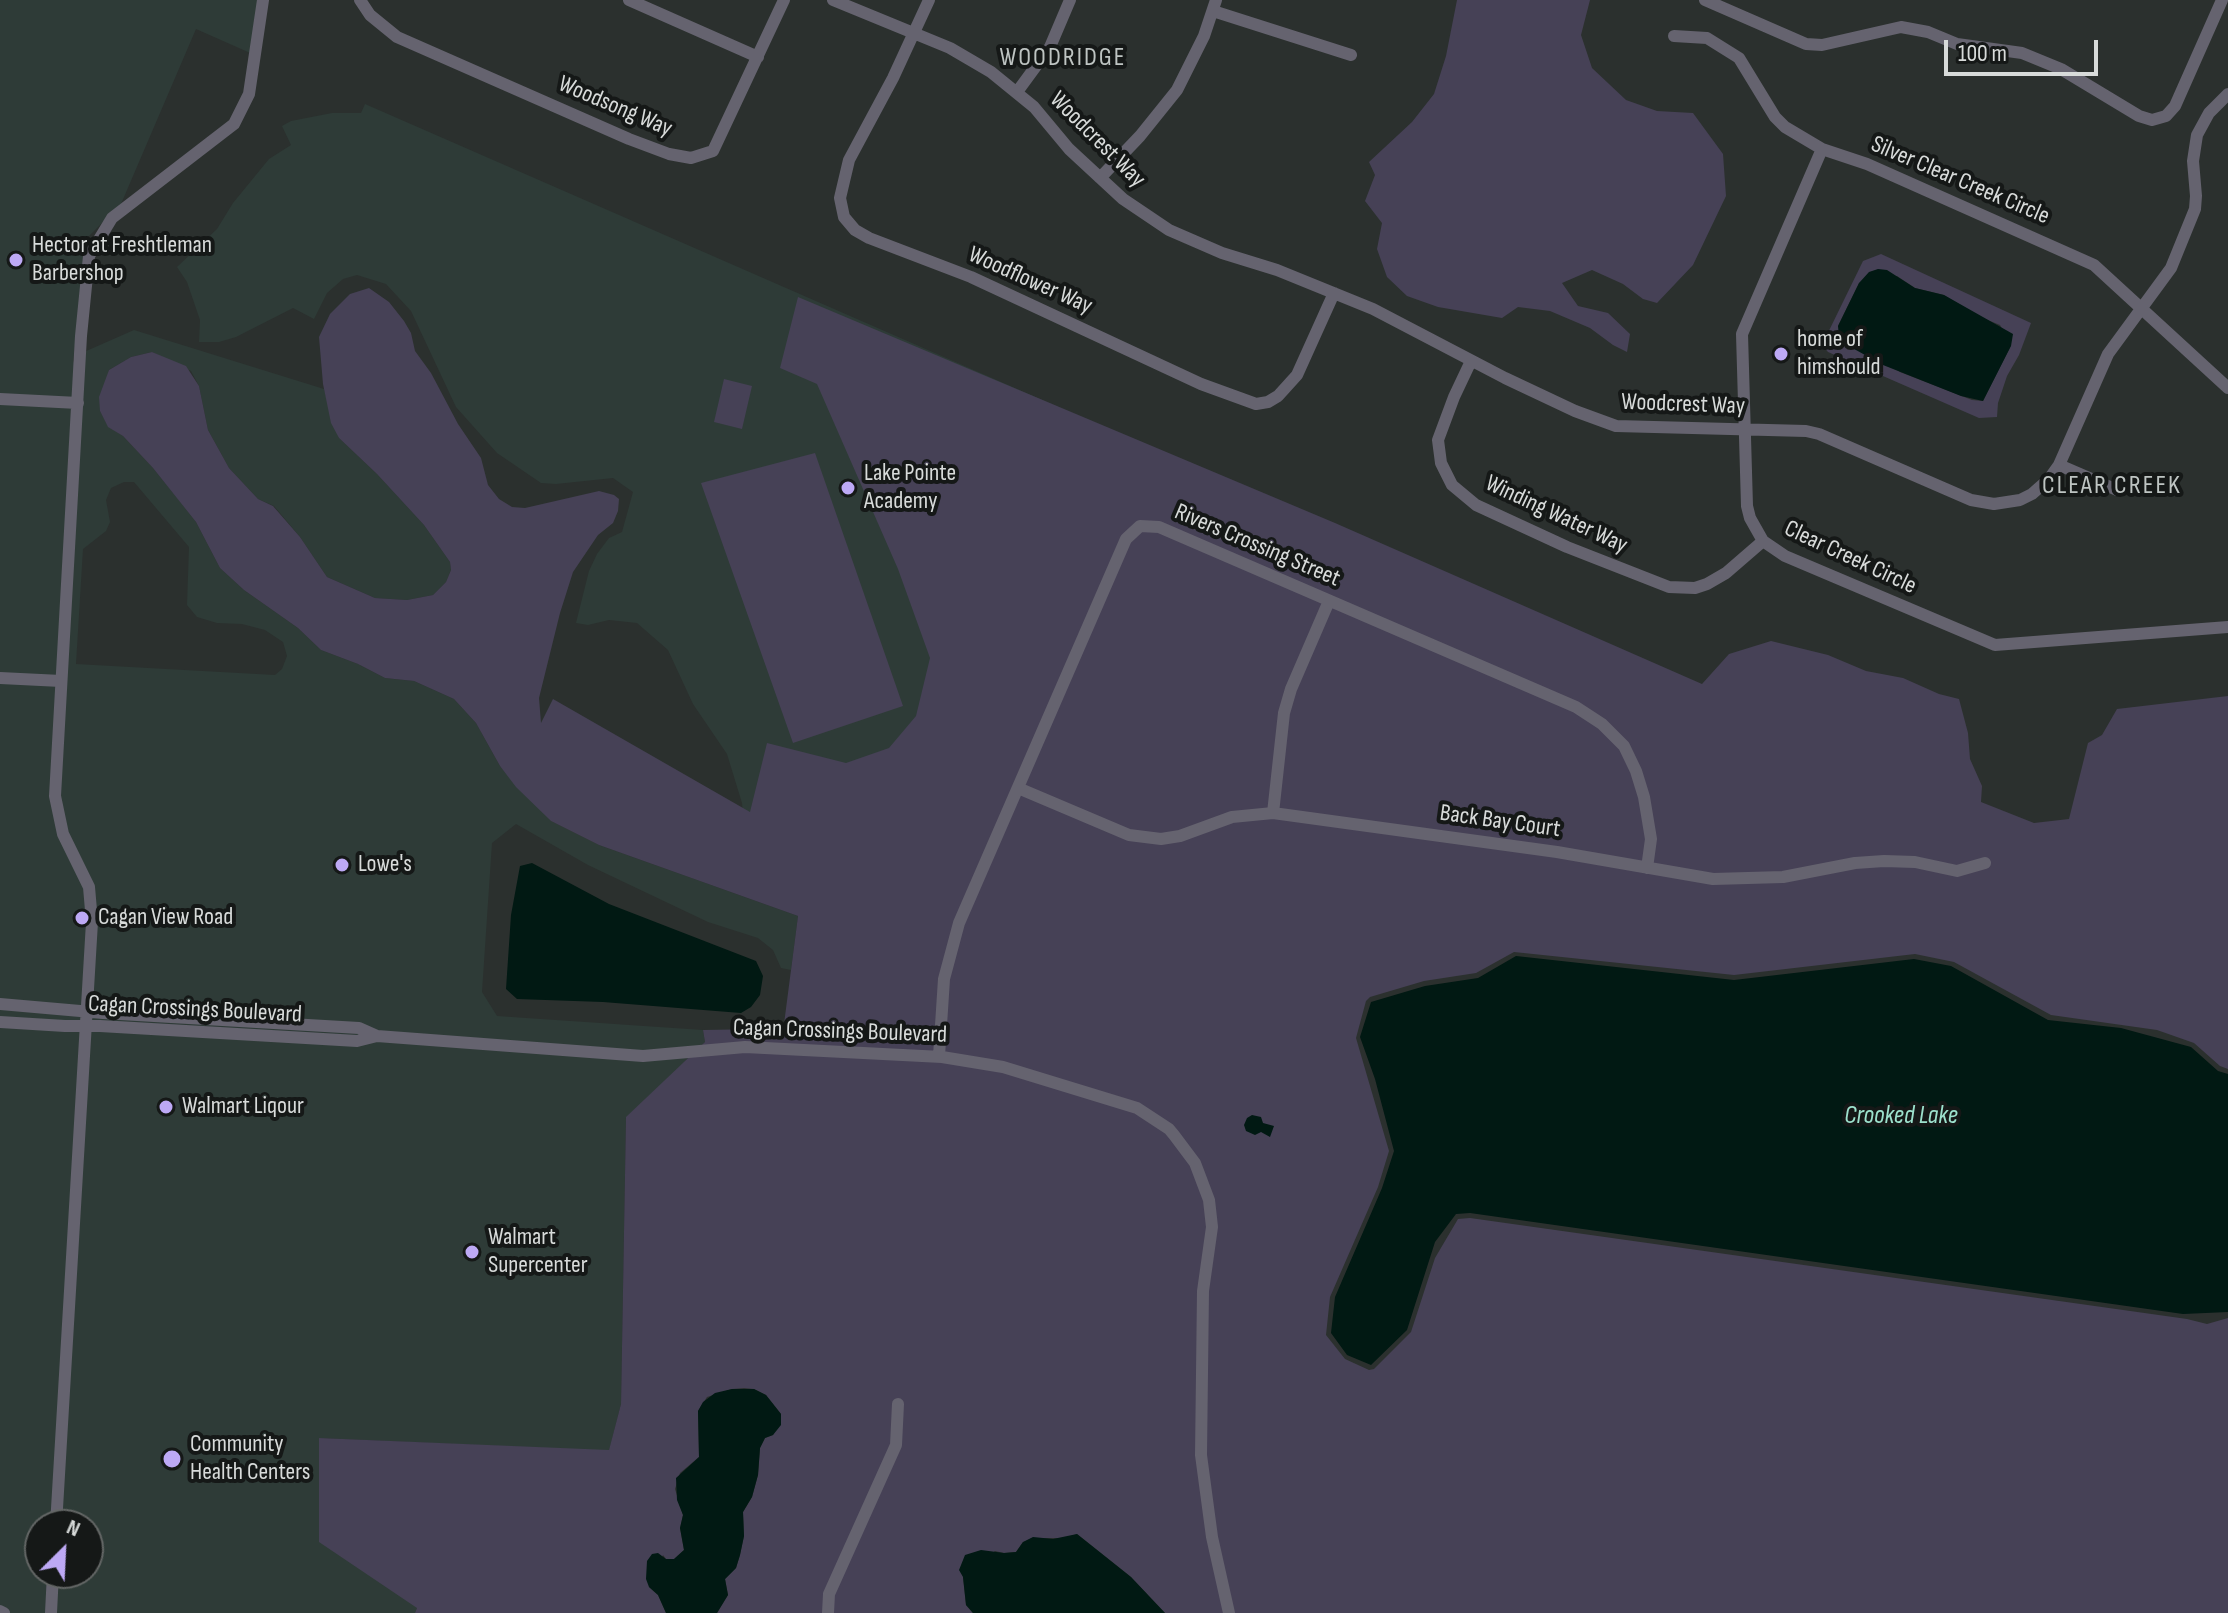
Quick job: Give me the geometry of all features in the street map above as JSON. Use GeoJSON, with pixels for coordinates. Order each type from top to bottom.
{"type":"FeatureCollection","features":[{"type":"Feature","properties":{"kind":"street"},"geometry":{"type":"LineString","coordinates":[[57,1509],[92,931],[91,895],[82,869],[63,834],[56,806],[61,681],[89,256],[112,218],[234,124],[249,94],[263,0]]}},
{"type":"Feature","properties":{"kind":"street","name":"Woodsong Way"},"geometry":{"type":"LineString","coordinates":[[360,0],[370,15],[397,37],[629,139],[682,158],[696,158],[713,151],[784,0]]}},
{"type":"Feature","properties":{"kind":"street"},"geometry":{"type":"LineString","coordinates":[[629,0],[758,57]]}},
{"type":"Feature","properties":{"kind":"street","name":"Woodcrest Way"},"geometry":{"type":"LineString","coordinates":[[833,0],[914,32],[971,59],[1017,92],[1132,207],[1169,230],[1222,253],[1277,270],[1334,293],[1416,330],[1471,361],[1575,411],[1616,426],[1819,434],[1984,503],[2007,503],[2032,494],[2059,465],[2108,354],[2171,268],[2195,209],[2193,161],[2197,135],[2209,113],[2228,94]]}},
{"type":"Feature","properties":{"kind":"street","name":"Woodflower Way"},"geometry":{"type":"LineString","coordinates":[[929,0],[844,174],[841,208],[855,230],[971,277],[1201,384],[1256,404],[1278,396],[1297,375],[1334,293]]}},
{"type":"Feature","properties":{"kind":"street"},"geometry":{"type":"LineString","coordinates":[[1017,92],[1050,47],[1070,0]]}},
{"type":"Feature","properties":{"kind":"street"},"geometry":{"type":"LineString","coordinates":[[1705,0],[1806,44],[1822,45],[1901,27],[1928,32],[1957,44],[2022,53],[2061,69],[2134,114],[2152,120],[2166,116],[2175,106],[2222,0]]}},
{"type":"Feature","properties":{"kind":"street"},"geometry":{"type":"LineString","coordinates":[[1100,178],[1173,97],[1191,64],[1214,6],[1351,55]]}},
{"type":"Feature","properties":{"kind":"street","name":"Silver Clear Creek Circle"},"geometry":{"type":"LineString","coordinates":[[1674,36],[1707,38],[1739,58],[1775,117],[1785,127],[1822,149],[1867,164],[2081,257],[2101,270],[2228,388]]}},
{"type":"Feature","properties":{"kind":"street","name":"Clear Creek Circle"},"geometry":{"type":"LineString","coordinates":[[1822,149],[1742,334],[1747,506],[1763,541],[1785,556],[1995,645],[2228,627]]}},
{"type":"Feature","properties":{"kind":"street","name":"Winding Water Way"},"geometry":{"type":"LineString","coordinates":[[1471,361],[1438,440],[1441,463],[1452,485],[1476,505],[1567,547],[1669,587],[1685,589],[1707,584],[1726,573],[1763,541]]}},
{"type":"Feature","properties":{"kind":"street"},"geometry":{"type":"LineString","coordinates":[[0,399],[78,403]]}},
{"type":"Feature","properties":{"kind":"street"},"geometry":{"type":"LineString","coordinates":[[2059,465],[2117,490]]}},
{"type":"Feature","properties":{"kind":"street","name":"Rivers Crossing Street"},"geometry":{"type":"LineString","coordinates":[[939,1056],[944,979],[959,923],[1126,539],[1140,526],[1159,527],[1576,707],[1602,724],[1624,746],[1640,784],[1651,839],[1647,868]]}},
{"type":"Feature","properties":{"kind":"street"},"geometry":{"type":"LineString","coordinates":[[1273,813],[1284,713],[1291,689],[1329,601]]}},
{"type":"Feature","properties":{"kind":"street"},"geometry":{"type":"LineString","coordinates":[[0,678],[61,681]]}},
{"type":"Feature","properties":{"kind":"street","name":"Back Bay Court"},"geometry":{"type":"LineString","coordinates":[[1018,788],[1129,835],[1161,839],[1180,836],[1232,817],[1273,813],[1557,852],[1713,879],[1783,877],[1855,863],[1915,862],[1957,871],[1985,863]]}},
{"type":"Feature","properties":{"kind":"street","name":"Cagan Crossings Boulevard"},"geometry":{"type":"LineString","coordinates":[[0,1004],[347,1027],[377,1036]]}},
{"type":"Feature","properties":{"kind":"street","name":"Cagan Crossings Boulevard"},"geometry":{"type":"LineString","coordinates":[[0,1022],[357,1041],[377,1036],[643,1056],[745,1047],[939,1056],[1003,1067],[1137,1108],[1169,1129],[1195,1163],[1209,1200],[1212,1227],[1203,1291],[1201,1455],[1212,1537],[1229,1613]]}},
{"type":"Feature","properties":{"kind":"street"},"geometry":{"type":"LineString","coordinates":[[828,1613],[829,1594],[896,1445],[898,1404]]}},
{"type":"Feature","properties":{"kind":"street"},"geometry":{"type":"LineString","coordinates":[[51,1613],[52,1589]]}},
{"type":"Feature","properties":{"kind":"shaded area"},"geometry":{"type":"Polygon","coordinates":[[[0,0],[259,0],[257,56],[196,29],[121,204],[88,237],[73,362],[84,352],[134,330],[324,389],[339,438],[424,525],[450,562],[451,570],[446,582],[433,595],[407,600],[375,598],[327,577],[274,506],[258,499],[229,468],[208,430],[199,386],[191,371],[152,352],[131,357],[109,370],[100,411],[108,426],[123,436],[153,468],[196,522],[220,568],[244,590],[298,628],[321,650],[385,678],[414,681],[454,699],[476,723],[500,766],[551,821],[599,845],[798,916],[791,970],[781,968],[773,950],[758,938],[708,922],[588,865],[516,824],[492,843],[482,992],[497,1016],[703,1030],[705,1042],[626,1118],[621,1404],[609,1451],[319,1438],[417,1608],[415,1613],[0,1613],[0,0]],[[124,482],[111,488],[106,500],[110,522],[106,531],[83,549],[76,664],[275,675],[282,669],[287,656],[283,642],[265,630],[197,617],[187,605],[189,547],[134,482],[124,482]]]}},
{"type":"Feature","properties":{"kind":"shaded area"},"geometry":{"type":"Polygon","coordinates":[[[1457,0],[1590,0],[1581,35],[1592,68],[1626,100],[1657,111],[1693,113],[1723,154],[1726,196],[1693,265],[1657,303],[1643,299],[1623,284],[1592,270],[1562,283],[1578,306],[1608,313],[1630,334],[1627,352],[1590,328],[1550,311],[1518,307],[1502,318],[1438,307],[1407,296],[1387,277],[1377,249],[1382,223],[1365,201],[1375,175],[1369,162],[1412,122],[1434,94],[1446,56],[1457,0]]]}},
{"type":"Feature","properties":{"kind":"shaded area","name":"Lake Pointe Academy"},"geometry":{"type":"Polygon","coordinates":[[[365,104],[1095,423],[966,719],[744,824],[742,803],[727,754],[693,704],[668,650],[637,623],[609,620],[588,625],[576,623],[589,571],[609,538],[622,532],[633,492],[613,478],[541,483],[497,453],[456,407],[411,311],[386,284],[357,275],[343,279],[327,293],[314,319],[293,308],[236,337],[219,342],[199,342],[200,320],[187,282],[177,267],[217,229],[233,203],[269,159],[291,145],[282,126],[291,121],[332,113],[361,113],[365,104]]]}},
{"type":"Feature","properties":{"kind":"shaded area"},"geometry":{"type":"Polygon","coordinates":[[[1881,254],[2031,323],[2007,376],[1997,417],[1979,418],[1828,352],[1822,345],[1863,261],[1881,254]],[[1897,276],[1859,283],[1838,326],[1900,372],[1972,400],[1983,401],[2011,345],[2000,325],[1944,295],[1915,288],[1897,276]]]}},
{"type":"Feature","properties":{"kind":"shaded area"},"geometry":{"type":"Polygon","coordinates":[[[369,288],[389,302],[404,321],[411,333],[415,351],[481,458],[488,485],[499,499],[512,507],[525,508],[599,491],[619,499],[613,523],[598,535],[573,572],[539,698],[541,723],[553,699],[750,812],[767,743],[846,763],[889,748],[916,716],[930,658],[898,569],[817,384],[780,368],[798,297],[1335,523],[1702,684],[1729,654],[1771,641],[1828,655],[1866,671],[1903,678],[1959,699],[1968,733],[1970,759],[1982,786],[1981,802],[2034,823],[2069,819],[2088,743],[2102,735],[2117,709],[2228,696],[2228,1069],[2220,1066],[2194,1043],[2157,1030],[2051,1015],[1954,962],[1915,954],[1734,975],[1514,952],[1476,973],[1424,981],[1370,997],[1366,1001],[1356,1038],[1389,1151],[1378,1187],[1330,1297],[1326,1335],[1345,1359],[1369,1370],[1374,1369],[1411,1332],[1435,1258],[1458,1219],[1470,1218],[2207,1324],[2228,1318],[2228,1613],[1165,1613],[1131,1577],[1077,1534],[1023,1542],[1016,1552],[995,1551],[963,1577],[966,1605],[973,1613],[717,1613],[728,1595],[725,1579],[736,1568],[740,1555],[744,1536],[743,1512],[752,1497],[758,1475],[760,1448],[765,1438],[773,1435],[781,1414],[766,1395],[744,1388],[707,1397],[698,1411],[699,1457],[680,1473],[675,1489],[683,1515],[680,1528],[684,1550],[674,1559],[666,1559],[663,1555],[649,1587],[658,1595],[666,1613],[415,1613],[417,1608],[319,1542],[319,1438],[609,1450],[621,1404],[626,1117],[705,1042],[703,1030],[763,1029],[784,1024],[798,916],[599,845],[551,821],[516,787],[500,766],[476,723],[454,699],[414,681],[385,678],[321,650],[298,628],[244,590],[220,568],[196,522],[153,468],[123,436],[108,427],[100,411],[99,397],[109,370],[131,357],[152,352],[186,366],[199,386],[208,430],[229,468],[258,499],[273,506],[300,537],[327,577],[375,598],[407,600],[433,595],[446,582],[451,570],[450,562],[424,525],[339,438],[331,423],[323,384],[319,337],[330,314],[350,294],[369,288]]]}},
{"type":"Feature","properties":{"kind":"shaded area"},"geometry":{"type":"Polygon","coordinates":[[[724,379],[752,386],[742,429],[714,422],[724,379]]]}},
{"type":"Feature","properties":{"kind":"shaded area"},"geometry":{"type":"Polygon","coordinates":[[[815,453],[903,706],[793,743],[701,483],[815,453]]]}},
{"type":"Feature","properties":{"kind":"water"},"geometry":{"type":"Polygon","coordinates":[[[1887,270],[1915,288],[1944,295],[2013,334],[2011,346],[1983,401],[1961,396],[1883,365],[1847,345],[1839,337],[1838,326],[1859,283],[1869,272],[1887,270]]]}},
{"type":"Feature","properties":{"kind":"water"},"geometry":{"type":"Polygon","coordinates":[[[532,863],[609,904],[756,961],[763,976],[760,995],[751,1007],[741,1013],[517,999],[506,989],[511,915],[520,866],[532,863]]]}},
{"type":"Feature","properties":{"kind":"water","name":"Crooked Lake"},"geometry":{"type":"Polygon","coordinates":[[[1516,956],[1734,980],[1914,959],[1951,966],[2048,1020],[2121,1028],[2191,1047],[2218,1071],[2228,1074],[2228,1312],[2183,1314],[1470,1213],[1456,1214],[1435,1242],[1407,1330],[1371,1365],[1347,1355],[1331,1333],[1335,1297],[1382,1188],[1394,1151],[1360,1037],[1371,1002],[1425,986],[1478,978],[1516,956]]]}},
{"type":"Feature","properties":{"kind":"water"},"geometry":{"type":"Polygon","coordinates":[[[1252,1115],[1274,1126],[1270,1137],[1261,1132],[1255,1135],[1246,1131],[1244,1125],[1252,1115]]]}},
{"type":"Feature","properties":{"kind":"water"},"geometry":{"type":"Polygon","coordinates":[[[754,1389],[766,1395],[781,1414],[781,1425],[773,1435],[765,1438],[760,1448],[758,1475],[752,1497],[743,1512],[744,1536],[740,1555],[736,1568],[725,1579],[728,1595],[717,1613],[666,1613],[646,1579],[647,1561],[652,1554],[658,1553],[666,1559],[674,1559],[684,1550],[680,1528],[683,1515],[677,1500],[676,1478],[699,1457],[698,1411],[703,1402],[715,1393],[754,1389]]]}},
{"type":"Feature","properties":{"kind":"water"},"geometry":{"type":"Polygon","coordinates":[[[1077,1534],[1131,1577],[1165,1613],[973,1613],[966,1605],[963,1577],[959,1570],[965,1555],[981,1550],[1016,1552],[1023,1542],[1033,1537],[1053,1539],[1077,1534]]]}},
{"type":"Feature","properties":{"kind":"place","name":"Hector at Freshtleman Barbershop"},"geometry":{"type":"Point","coordinates":[16,260]}},
{"type":"Feature","properties":{"kind":"place","name":"home of himshould"},"geometry":{"type":"Point","coordinates":[1781,354]}},
{"type":"Feature","properties":{"kind":"place","name":"Lake Pointe Academy"},"geometry":{"type":"Point","coordinates":[848,488]}},
{"type":"Feature","properties":{"kind":"place","name":"Lowe's"},"geometry":{"type":"Point","coordinates":[342,865]}},
{"type":"Feature","properties":{"kind":"place","name":"Cagan View Road"},"geometry":{"type":"Point","coordinates":[82,918]}},
{"type":"Feature","properties":{"kind":"place","name":"Walmart Liqour"},"geometry":{"type":"Point","coordinates":[166,1107]}},
{"type":"Feature","properties":{"kind":"place","name":"Walmart Supercenter"},"geometry":{"type":"Point","coordinates":[472,1252]}},
{"type":"Feature","properties":{"kind":"place","name":"Community Health Centers"},"geometry":{"type":"Point","coordinates":[172,1459]}},
{"type":"Feature","properties":{"kind":"district","name":"WOODRIDGE"},"geometry":{"type":"Point","coordinates":[1063,58]}},
{"type":"Feature","properties":{"kind":"district","name":"CLEAR CREEK"},"geometry":{"type":"Point","coordinates":[2112,486]}}]}
